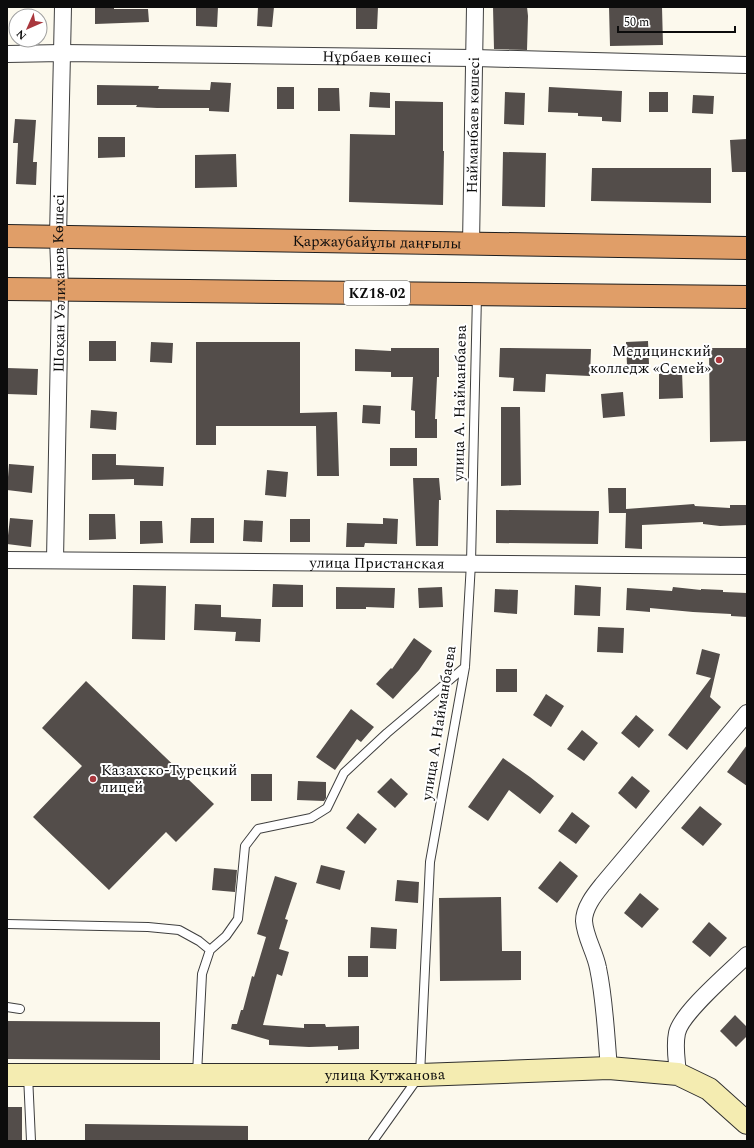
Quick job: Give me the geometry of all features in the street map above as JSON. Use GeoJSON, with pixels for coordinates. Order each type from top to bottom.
{"type":"FeatureCollection","features":[{"type":"Feature","properties":{"kind":"highway","name":"Қаржаубайұлы даңғылы"},"geometry":{"type":"LineString","coordinates":[[7,236],[747,248]]}},
{"type":"Feature","properties":{"kind":"highway","name":"KZ18-02"},"geometry":{"type":"LineString","coordinates":[[7,289],[747,297]]}},
{"type":"Feature","properties":{"kind":"street","name":"Шоқан Уәлиханов Көшесі"},"geometry":{"type":"LineString","coordinates":[[55,560],[60,290],[58,237],[63,7]]}},
{"type":"Feature","properties":{"kind":"street","name":"Найманбаев көшесі"},"geometry":{"type":"LineString","coordinates":[[471,244],[475,7]]}},
{"type":"Feature","properties":{"kind":"street","name":"Нұрбаев көшесі"},"geometry":{"type":"LineString","coordinates":[[7,54],[62,53],[474,58],[747,65]]}},
{"type":"Feature","properties":{"kind":"street","name":"улица Пристанская"},"geometry":{"type":"LineString","coordinates":[[7,560],[747,566]]}},
{"type":"Feature","properties":{"kind":"street"},"geometry":{"type":"LineString","coordinates":[[609,1068],[601,981],[596,958],[584,921],[587,908],[593,896],[747,713]]}},
{"type":"Feature","properties":{"kind":"street"},"geometry":{"type":"LineString","coordinates":[[678,1074],[675,1047],[677,1032],[686,1016],[698,1002],[747,956]]}},
{"type":"Feature","properties":{"kind":"street","name":"улица Кутжанова"},"geometry":{"type":"LineString","coordinates":[[7,1075],[420,1075],[609,1068],[678,1074],[709,1089],[747,1123]]}},
{"type":"Feature","properties":{"kind":"lane","name":"улица А. Найманбаева"},"geometry":{"type":"LineString","coordinates":[[420,1075],[430,862],[465,667],[471,563],[477,294]]}},
{"type":"Feature","properties":{"kind":"lane"},"geometry":{"type":"LineString","coordinates":[[197,1074],[202,974],[210,950],[226,936],[238,919],[245,846],[258,829],[311,818],[327,808],[344,774],[387,733],[465,667]]}},
{"type":"Feature","properties":{"kind":"lane"},"geometry":{"type":"LineString","coordinates":[[7,924],[148,927],[179,930],[199,941],[210,950]]}},
{"type":"Feature","properties":{"kind":"lane"},"geometry":{"type":"LineString","coordinates":[[7,1007],[20,1009]]}},
{"type":"Feature","properties":{"kind":"lane"},"geometry":{"type":"LineString","coordinates":[[28,1074],[31,1141]]}},
{"type":"Feature","properties":{"kind":"lane"},"geometry":{"type":"LineString","coordinates":[[373,1141],[420,1075]]}},
{"type":"Feature","properties":{"kind":"building"},"geometry":{"type":"Polygon","coordinates":[[[95,7],[114,7],[114,9],[148,9],[149,22],[95,24],[95,7]]]}},
{"type":"Feature","properties":{"kind":"building"},"geometry":{"type":"Polygon","coordinates":[[[196,7],[218,7],[217,27],[196,26],[196,7]]]}},
{"type":"Feature","properties":{"kind":"building"},"geometry":{"type":"Polygon","coordinates":[[[258,7],[274,7],[272,27],[257,26],[258,7]]]}},
{"type":"Feature","properties":{"kind":"building"},"geometry":{"type":"Polygon","coordinates":[[[356,7],[378,7],[377,29],[356,29],[356,7]]]}},
{"type":"Feature","properties":{"kind":"building"},"geometry":{"type":"Polygon","coordinates":[[[493,7],[527,7],[527,50],[494,49],[493,7]]]}},
{"type":"Feature","properties":{"kind":"building"},"geometry":{"type":"Polygon","coordinates":[[[609,7],[662,7],[663,45],[610,46],[609,7]]]}},
{"type":"Feature","properties":{"kind":"building"},"geometry":{"type":"Polygon","coordinates":[[[211,82],[231,83],[229,112],[209,111],[209,108],[157,108],[136,107],[137,105],[97,105],[97,85],[159,86],[158,89],[210,90],[211,82]]]}},
{"type":"Feature","properties":{"kind":"building"},"geometry":{"type":"Polygon","coordinates":[[[277,87],[294,87],[294,109],[277,109],[277,87]]]}},
{"type":"Feature","properties":{"kind":"building"},"geometry":{"type":"Polygon","coordinates":[[[549,87],[622,91],[621,122],[602,121],[602,117],[578,116],[578,113],[548,112],[549,87]]]}},
{"type":"Feature","properties":{"kind":"building"},"geometry":{"type":"Polygon","coordinates":[[[318,88],[339,88],[340,111],[318,111],[318,88]]]}},
{"type":"Feature","properties":{"kind":"building"},"geometry":{"type":"Polygon","coordinates":[[[370,92],[390,93],[390,108],[369,107],[370,92]]]}},
{"type":"Feature","properties":{"kind":"building"},"geometry":{"type":"Polygon","coordinates":[[[505,92],[525,93],[524,125],[504,124],[505,92]]]}},
{"type":"Feature","properties":{"kind":"building"},"geometry":{"type":"Polygon","coordinates":[[[649,92],[668,92],[668,112],[649,112],[649,92]]]}},
{"type":"Feature","properties":{"kind":"building"},"geometry":{"type":"Polygon","coordinates":[[[693,95],[714,96],[713,114],[692,113],[693,95]]]}},
{"type":"Feature","properties":{"kind":"building"},"geometry":{"type":"Polygon","coordinates":[[[395,101],[443,102],[443,205],[349,202],[350,134],[395,135],[395,101]]]}},
{"type":"Feature","properties":{"kind":"building"},"geometry":{"type":"Polygon","coordinates":[[[15,119],[36,120],[33,162],[37,162],[36,185],[16,184],[18,143],[13,143],[15,119]]]}},
{"type":"Feature","properties":{"kind":"building"},"geometry":{"type":"Polygon","coordinates":[[[98,137],[125,137],[125,157],[98,158],[98,137]]]}},
{"type":"Feature","properties":{"kind":"building"},"geometry":{"type":"Polygon","coordinates":[[[747,139],[747,172],[732,172],[730,140],[747,139]]]}},
{"type":"Feature","properties":{"kind":"building"},"geometry":{"type":"Polygon","coordinates":[[[503,152],[546,153],[545,207],[502,206],[503,152]]]}},
{"type":"Feature","properties":{"kind":"building"},"geometry":{"type":"Polygon","coordinates":[[[236,154],[237,187],[195,188],[195,155],[236,154]]]}},
{"type":"Feature","properties":{"kind":"building"},"geometry":{"type":"Polygon","coordinates":[[[592,168],[711,168],[711,203],[591,201],[592,168]]]}},
{"type":"Feature","properties":{"kind":"building"},"geometry":{"type":"Polygon","coordinates":[[[89,341],[116,341],[116,361],[89,361],[89,341]]]}},
{"type":"Feature","properties":{"kind":"building"},"geometry":{"type":"Polygon","coordinates":[[[648,341],[649,364],[627,365],[626,342],[648,341]]]}},
{"type":"Feature","properties":{"kind":"building"},"geometry":{"type":"Polygon","coordinates":[[[151,342],[173,343],[172,363],[150,362],[151,342]]]}},
{"type":"Feature","properties":{"kind":"building"},"geometry":{"type":"Polygon","coordinates":[[[196,342],[300,342],[300,413],[337,412],[339,476],[317,476],[316,426],[216,426],[216,445],[196,445],[196,342]]]}},
{"type":"Feature","properties":{"kind":"building"},"geometry":{"type":"Polygon","coordinates":[[[391,348],[439,348],[439,377],[437,377],[435,419],[437,419],[437,438],[415,438],[415,411],[411,410],[413,377],[391,377],[391,372],[355,371],[355,349],[391,351],[391,348]]]}},
{"type":"Feature","properties":{"kind":"building"},"geometry":{"type":"Polygon","coordinates":[[[500,348],[591,349],[590,376],[546,374],[545,392],[513,391],[514,378],[499,377],[500,348]]]}},
{"type":"Feature","properties":{"kind":"building"},"geometry":{"type":"Polygon","coordinates":[[[709,348],[746,348],[747,441],[710,442],[709,348]]]}},
{"type":"Feature","properties":{"kind":"building"},"geometry":{"type":"Polygon","coordinates":[[[7,368],[38,369],[37,395],[7,394],[7,368]]]}},
{"type":"Feature","properties":{"kind":"building"},"geometry":{"type":"Polygon","coordinates":[[[682,372],[683,398],[659,399],[659,373],[682,372]]]}},
{"type":"Feature","properties":{"kind":"building"},"geometry":{"type":"Polygon","coordinates":[[[623,392],[625,416],[603,418],[601,394],[623,392]]]}},
{"type":"Feature","properties":{"kind":"building"},"geometry":{"type":"Polygon","coordinates":[[[363,405],[381,406],[380,424],[362,423],[363,405]]]}},
{"type":"Feature","properties":{"kind":"building"},"geometry":{"type":"Polygon","coordinates":[[[501,407],[520,407],[521,485],[501,486],[501,407]]]}},
{"type":"Feature","properties":{"kind":"building"},"geometry":{"type":"Polygon","coordinates":[[[91,410],[117,412],[116,430],[90,428],[91,410]]]}},
{"type":"Feature","properties":{"kind":"building"},"geometry":{"type":"Polygon","coordinates":[[[390,448],[417,448],[417,466],[390,466],[390,448]]]}},
{"type":"Feature","properties":{"kind":"building"},"geometry":{"type":"Polygon","coordinates":[[[92,454],[116,454],[116,465],[164,467],[163,486],[134,485],[134,479],[92,480],[92,454]]]}},
{"type":"Feature","properties":{"kind":"building"},"geometry":{"type":"Polygon","coordinates":[[[9,464],[34,466],[32,493],[7,490],[9,464]]]}},
{"type":"Feature","properties":{"kind":"building"},"geometry":{"type":"Polygon","coordinates":[[[267,470],[288,472],[286,497],[265,495],[267,470]]]}},
{"type":"Feature","properties":{"kind":"building"},"geometry":{"type":"Polygon","coordinates":[[[413,478],[439,478],[441,500],[439,500],[438,546],[416,546],[413,478]]]}},
{"type":"Feature","properties":{"kind":"building"},"geometry":{"type":"Polygon","coordinates":[[[608,488],[626,488],[626,509],[694,504],[695,506],[730,508],[730,505],[747,505],[747,525],[720,526],[703,524],[703,522],[642,525],[642,549],[625,548],[626,513],[609,513],[608,488]]]}},
{"type":"Feature","properties":{"kind":"building"},"geometry":{"type":"Polygon","coordinates":[[[496,510],[599,511],[598,544],[496,543],[496,510]]]}},
{"type":"Feature","properties":{"kind":"building"},"geometry":{"type":"Polygon","coordinates":[[[89,514],[115,514],[116,539],[89,540],[89,514]]]}},
{"type":"Feature","properties":{"kind":"building"},"geometry":{"type":"Polygon","coordinates":[[[10,518],[33,520],[31,547],[7,544],[10,518]]]}},
{"type":"Feature","properties":{"kind":"building"},"geometry":{"type":"Polygon","coordinates":[[[191,518],[214,518],[214,543],[190,543],[191,518]]]}},
{"type":"Feature","properties":{"kind":"building"},"geometry":{"type":"Polygon","coordinates":[[[383,518],[398,519],[397,544],[365,543],[364,547],[346,547],[347,523],[383,524],[383,518]]]}},
{"type":"Feature","properties":{"kind":"building"},"geometry":{"type":"Polygon","coordinates":[[[290,519],[310,519],[310,542],[290,542],[290,519]]]}},
{"type":"Feature","properties":{"kind":"building"},"geometry":{"type":"Polygon","coordinates":[[[244,520],[263,521],[262,542],[243,541],[244,520]]]}},
{"type":"Feature","properties":{"kind":"building"},"geometry":{"type":"Polygon","coordinates":[[[140,521],[162,521],[163,543],[140,544],[140,521]]]}},
{"type":"Feature","properties":{"kind":"building"},"geometry":{"type":"Polygon","coordinates":[[[273,584],[303,585],[303,607],[272,607],[273,584]]]}},
{"type":"Feature","properties":{"kind":"building"},"geometry":{"type":"Polygon","coordinates":[[[133,585],[166,586],[165,640],[132,639],[133,585]]]}},
{"type":"Feature","properties":{"kind":"building"},"geometry":{"type":"Polygon","coordinates":[[[575,585],[601,587],[600,616],[574,615],[575,585]]]}},
{"type":"Feature","properties":{"kind":"building"},"geometry":{"type":"Polygon","coordinates":[[[336,587],[395,588],[394,608],[366,607],[366,609],[336,609],[336,587]]]}},
{"type":"Feature","properties":{"kind":"building"},"geometry":{"type":"Polygon","coordinates":[[[442,587],[443,607],[419,608],[418,588],[442,587]]]}},
{"type":"Feature","properties":{"kind":"building"},"geometry":{"type":"Polygon","coordinates":[[[673,587],[747,593],[747,617],[731,616],[731,614],[650,608],[650,612],[626,610],[627,588],[672,591],[673,587]]]}},
{"type":"Feature","properties":{"kind":"building"},"geometry":{"type":"Polygon","coordinates":[[[495,589],[518,590],[517,614],[494,612],[495,589]]]}},
{"type":"Feature","properties":{"kind":"building"},"geometry":{"type":"Polygon","coordinates":[[[195,604],[221,605],[221,617],[261,619],[260,642],[235,641],[236,632],[194,630],[195,604]]]}},
{"type":"Feature","properties":{"kind":"building"},"geometry":{"type":"Polygon","coordinates":[[[598,627],[624,628],[623,653],[597,652],[598,627]]]}},
{"type":"Feature","properties":{"kind":"building"},"geometry":{"type":"Polygon","coordinates":[[[414,638],[432,651],[419,670],[393,699],[376,684],[391,668],[392,669],[414,638]]]}},
{"type":"Feature","properties":{"kind":"building"},"geometry":{"type":"Polygon","coordinates":[[[702,649],[720,654],[710,697],[721,707],[687,750],[668,735],[711,678],[696,674],[702,649]]]}},
{"type":"Feature","properties":{"kind":"building"},"geometry":{"type":"Polygon","coordinates":[[[496,669],[517,669],[517,692],[496,692],[496,669]]]}},
{"type":"Feature","properties":{"kind":"building","name":"Казахско-Турецкий лицей"},"geometry":{"type":"Polygon","coordinates":[[[86,681],[214,804],[176,842],[166,832],[109,890],[33,817],[82,766],[42,728],[86,681]]]}},
{"type":"Feature","properties":{"kind":"building"},"geometry":{"type":"Polygon","coordinates":[[[546,694],[564,706],[551,727],[533,715],[546,694]]]}},
{"type":"Feature","properties":{"kind":"building"},"geometry":{"type":"Polygon","coordinates":[[[351,709],[374,727],[361,742],[357,739],[335,770],[316,757],[351,709]]]}},
{"type":"Feature","properties":{"kind":"building"},"geometry":{"type":"Polygon","coordinates":[[[636,715],[654,730],[639,748],[621,733],[636,715]]]}},
{"type":"Feature","properties":{"kind":"building"},"geometry":{"type":"Polygon","coordinates":[[[582,730],[598,743],[584,761],[567,749],[582,730]]]}},
{"type":"Feature","properties":{"kind":"building"},"geometry":{"type":"Polygon","coordinates":[[[747,745],[747,786],[727,772],[747,745]]]}},
{"type":"Feature","properties":{"kind":"building"},"geometry":{"type":"Polygon","coordinates":[[[503,758],[554,796],[540,814],[509,790],[488,821],[468,807],[503,758]]]}},
{"type":"Feature","properties":{"kind":"building"},"geometry":{"type":"Polygon","coordinates":[[[251,774],[272,774],[272,801],[251,801],[251,774]]]}},
{"type":"Feature","properties":{"kind":"building"},"geometry":{"type":"Polygon","coordinates":[[[632,776],[650,791],[636,809],[618,793],[632,776]]]}},
{"type":"Feature","properties":{"kind":"building"},"geometry":{"type":"Polygon","coordinates":[[[391,778],[408,794],[395,808],[377,792],[391,778]]]}},
{"type":"Feature","properties":{"kind":"building"},"geometry":{"type":"Polygon","coordinates":[[[298,781],[326,782],[326,798],[324,801],[297,800],[298,781]]]}},
{"type":"Feature","properties":{"kind":"building"},"geometry":{"type":"Polygon","coordinates":[[[700,806],[722,824],[703,846],[681,828],[700,806]]]}},
{"type":"Feature","properties":{"kind":"building"},"geometry":{"type":"Polygon","coordinates":[[[572,812],[590,826],[576,844],[558,831],[572,812]]]}},
{"type":"Feature","properties":{"kind":"building"},"geometry":{"type":"Polygon","coordinates":[[[358,813],[377,829],[365,844],[346,828],[358,813]]]}},
{"type":"Feature","properties":{"kind":"building"},"geometry":{"type":"Polygon","coordinates":[[[560,861],[578,876],[557,903],[538,888],[560,861]]]}},
{"type":"Feature","properties":{"kind":"building"},"geometry":{"type":"Polygon","coordinates":[[[321,865],[345,871],[340,890],[316,883],[321,865]]]}},
{"type":"Feature","properties":{"kind":"building"},"geometry":{"type":"Polygon","coordinates":[[[214,868],[237,870],[235,892],[212,890],[214,868]]]}},
{"type":"Feature","properties":{"kind":"building"},"geometry":{"type":"Polygon","coordinates":[[[275,876],[297,883],[285,919],[288,920],[279,949],[289,952],[282,976],[277,974],[263,1025],[304,1028],[304,1024],[325,1024],[326,1027],[359,1026],[359,1049],[338,1050],[338,1046],[309,1047],[269,1045],[269,1040],[231,1029],[232,1024],[237,1024],[241,1010],[243,1010],[252,976],[254,977],[266,937],[257,934],[275,876]]]}},
{"type":"Feature","properties":{"kind":"building"},"geometry":{"type":"Polygon","coordinates":[[[397,880],[419,882],[418,903],[395,901],[397,880]]]}},
{"type":"Feature","properties":{"kind":"building"},"geometry":{"type":"Polygon","coordinates":[[[640,893],[659,909],[642,928],[624,913],[640,893]]]}},
{"type":"Feature","properties":{"kind":"building"},"geometry":{"type":"Polygon","coordinates":[[[501,897],[502,951],[521,951],[521,980],[440,981],[439,898],[501,897]]]}},
{"type":"Feature","properties":{"kind":"building"},"geometry":{"type":"Polygon","coordinates":[[[709,922],[727,938],[710,957],[692,942],[709,922]]]}},
{"type":"Feature","properties":{"kind":"building"},"geometry":{"type":"Polygon","coordinates":[[[371,927],[397,929],[396,949],[370,948],[371,927]]]}},
{"type":"Feature","properties":{"kind":"building"},"geometry":{"type":"Polygon","coordinates":[[[348,956],[368,956],[368,977],[348,977],[348,956]]]}},
{"type":"Feature","properties":{"kind":"building"},"geometry":{"type":"Polygon","coordinates":[[[735,1015],[747,1027],[747,1036],[736,1047],[720,1031],[735,1015]]]}},
{"type":"Feature","properties":{"kind":"building"},"geometry":{"type":"Polygon","coordinates":[[[7,1021],[160,1022],[160,1060],[7,1059],[7,1021]]]}},
{"type":"Feature","properties":{"kind":"building"},"geometry":{"type":"Polygon","coordinates":[[[7,1107],[22,1107],[22,1141],[7,1141],[7,1107]]]}},
{"type":"Feature","properties":{"kind":"building"},"geometry":{"type":"Polygon","coordinates":[[[85,1124],[248,1126],[248,1141],[85,1141],[85,1124]]]}},
{"type":"Feature","properties":{"kind":"place","name":"Медицинский колледж «Семей»"},"geometry":{"type":"Point","coordinates":[719,360]}},
{"type":"Feature","properties":{"kind":"place","name":"Казахско-Турецкий лицей"},"geometry":{"type":"Point","coordinates":[93,779]}}]}
